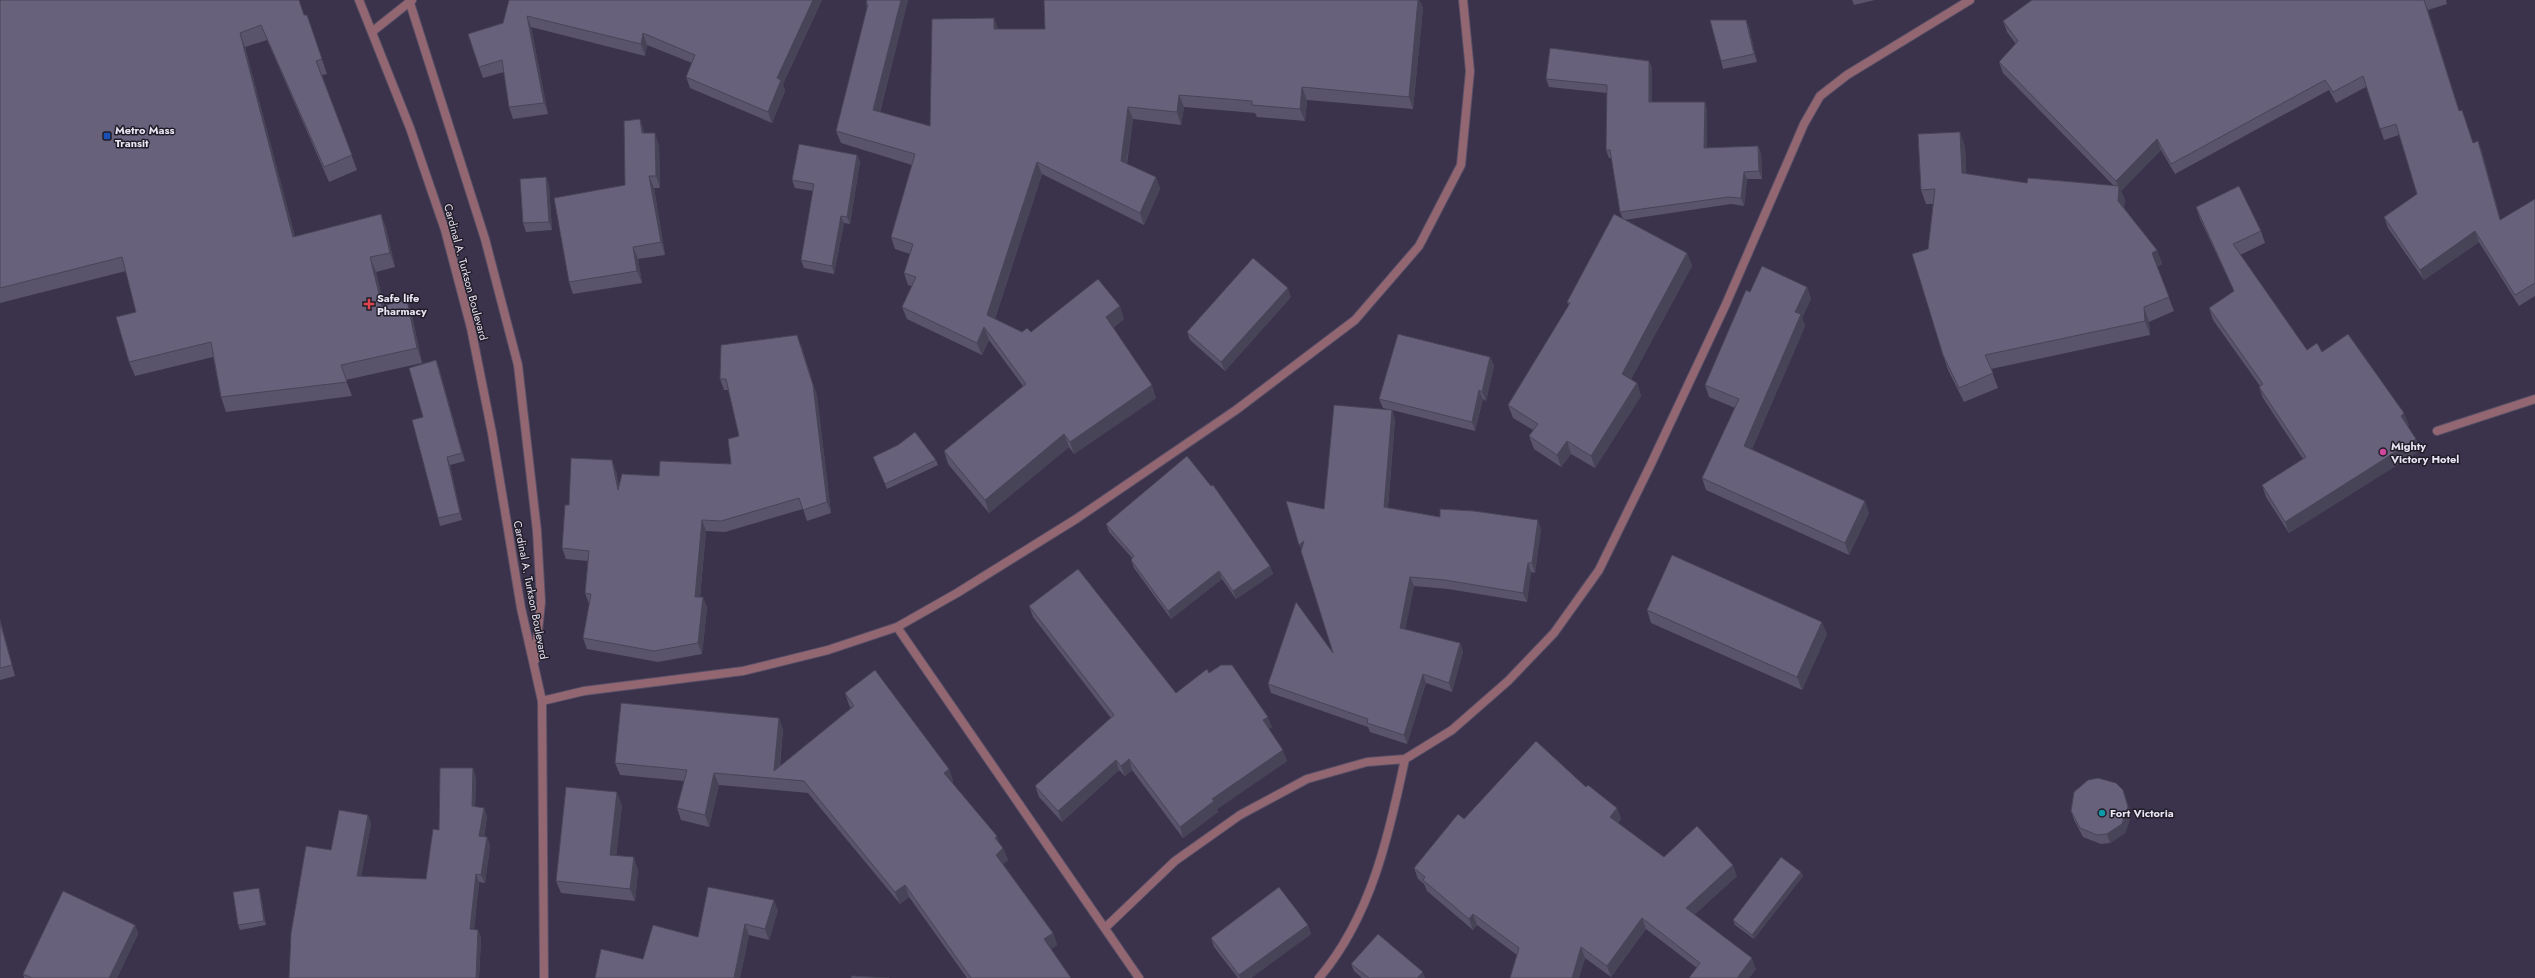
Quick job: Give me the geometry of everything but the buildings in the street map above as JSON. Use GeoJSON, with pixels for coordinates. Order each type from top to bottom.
{"type":"FeatureCollection","features":[{"type":"Feature","properties":{"kind":"street","name":"Cardinal A. Turkson Boulevard"},"geometry":{"type":"LineString","coordinates":[[359,0],[373,31],[445,230],[471,328],[534,667]]}},
{"type":"Feature","properties":{"kind":"street"},"geometry":{"type":"LineString","coordinates":[[542,701],[584,691],[743,671],[828,650],[897,627],[957,593],[1076,519],[1236,410],[1355,320],[1419,246],[1461,166],[1470,72],[1463,0]]}},
{"type":"Feature","properties":{"kind":"street"},"geometry":{"type":"LineString","coordinates":[[1106,927],[1175,861],[1240,814],[1307,779],[1367,762],[1405,759],[1452,730],[1508,681],[1554,633],[1599,570],[1692,377],[1804,124],[1820,96],[1847,75],[1970,0]]}},
{"type":"Feature","properties":{"kind":"street","name":"Cardinal A. Turkson Boulevard"},"geometry":{"type":"LineString","coordinates":[[411,1],[485,239],[518,365],[537,531],[542,602],[534,667]]}},
{"type":"Feature","properties":{"kind":"street"},"geometry":{"type":"LineString","coordinates":[[373,31],[411,1]]}},
{"type":"Feature","properties":{"kind":"street"},"geometry":{"type":"LineString","coordinates":[[2437,431],[2535,398]]}},
{"type":"Feature","properties":{"kind":"street"},"geometry":{"type":"LineString","coordinates":[[897,627],[1106,927],[1139,978]]}},
{"type":"Feature","properties":{"kind":"street"},"geometry":{"type":"LineString","coordinates":[[534,667],[542,701],[544,978]]}},
{"type":"Feature","properties":{"kind":"street"},"geometry":{"type":"LineString","coordinates":[[1319,978],[1355,923],[1376,875],[1393,816],[1405,759]]}},
{"type":"Feature","properties":{"kind":"place","name":"Metro Mass Transit"},"geometry":{"type":"Point","coordinates":[107,136]}},
{"type":"Feature","properties":{"kind":"place","name":"Safe life Pharmacy"},"geometry":{"type":"Point","coordinates":[369,304]}},
{"type":"Feature","properties":{"kind":"place","name":"Mighty Victory Hotel"},"geometry":{"type":"Point","coordinates":[2383,452]}},
{"type":"Feature","properties":{"kind":"place","name":"Fort Victoria"},"geometry":{"type":"Point","coordinates":[2102,813]}}]}
